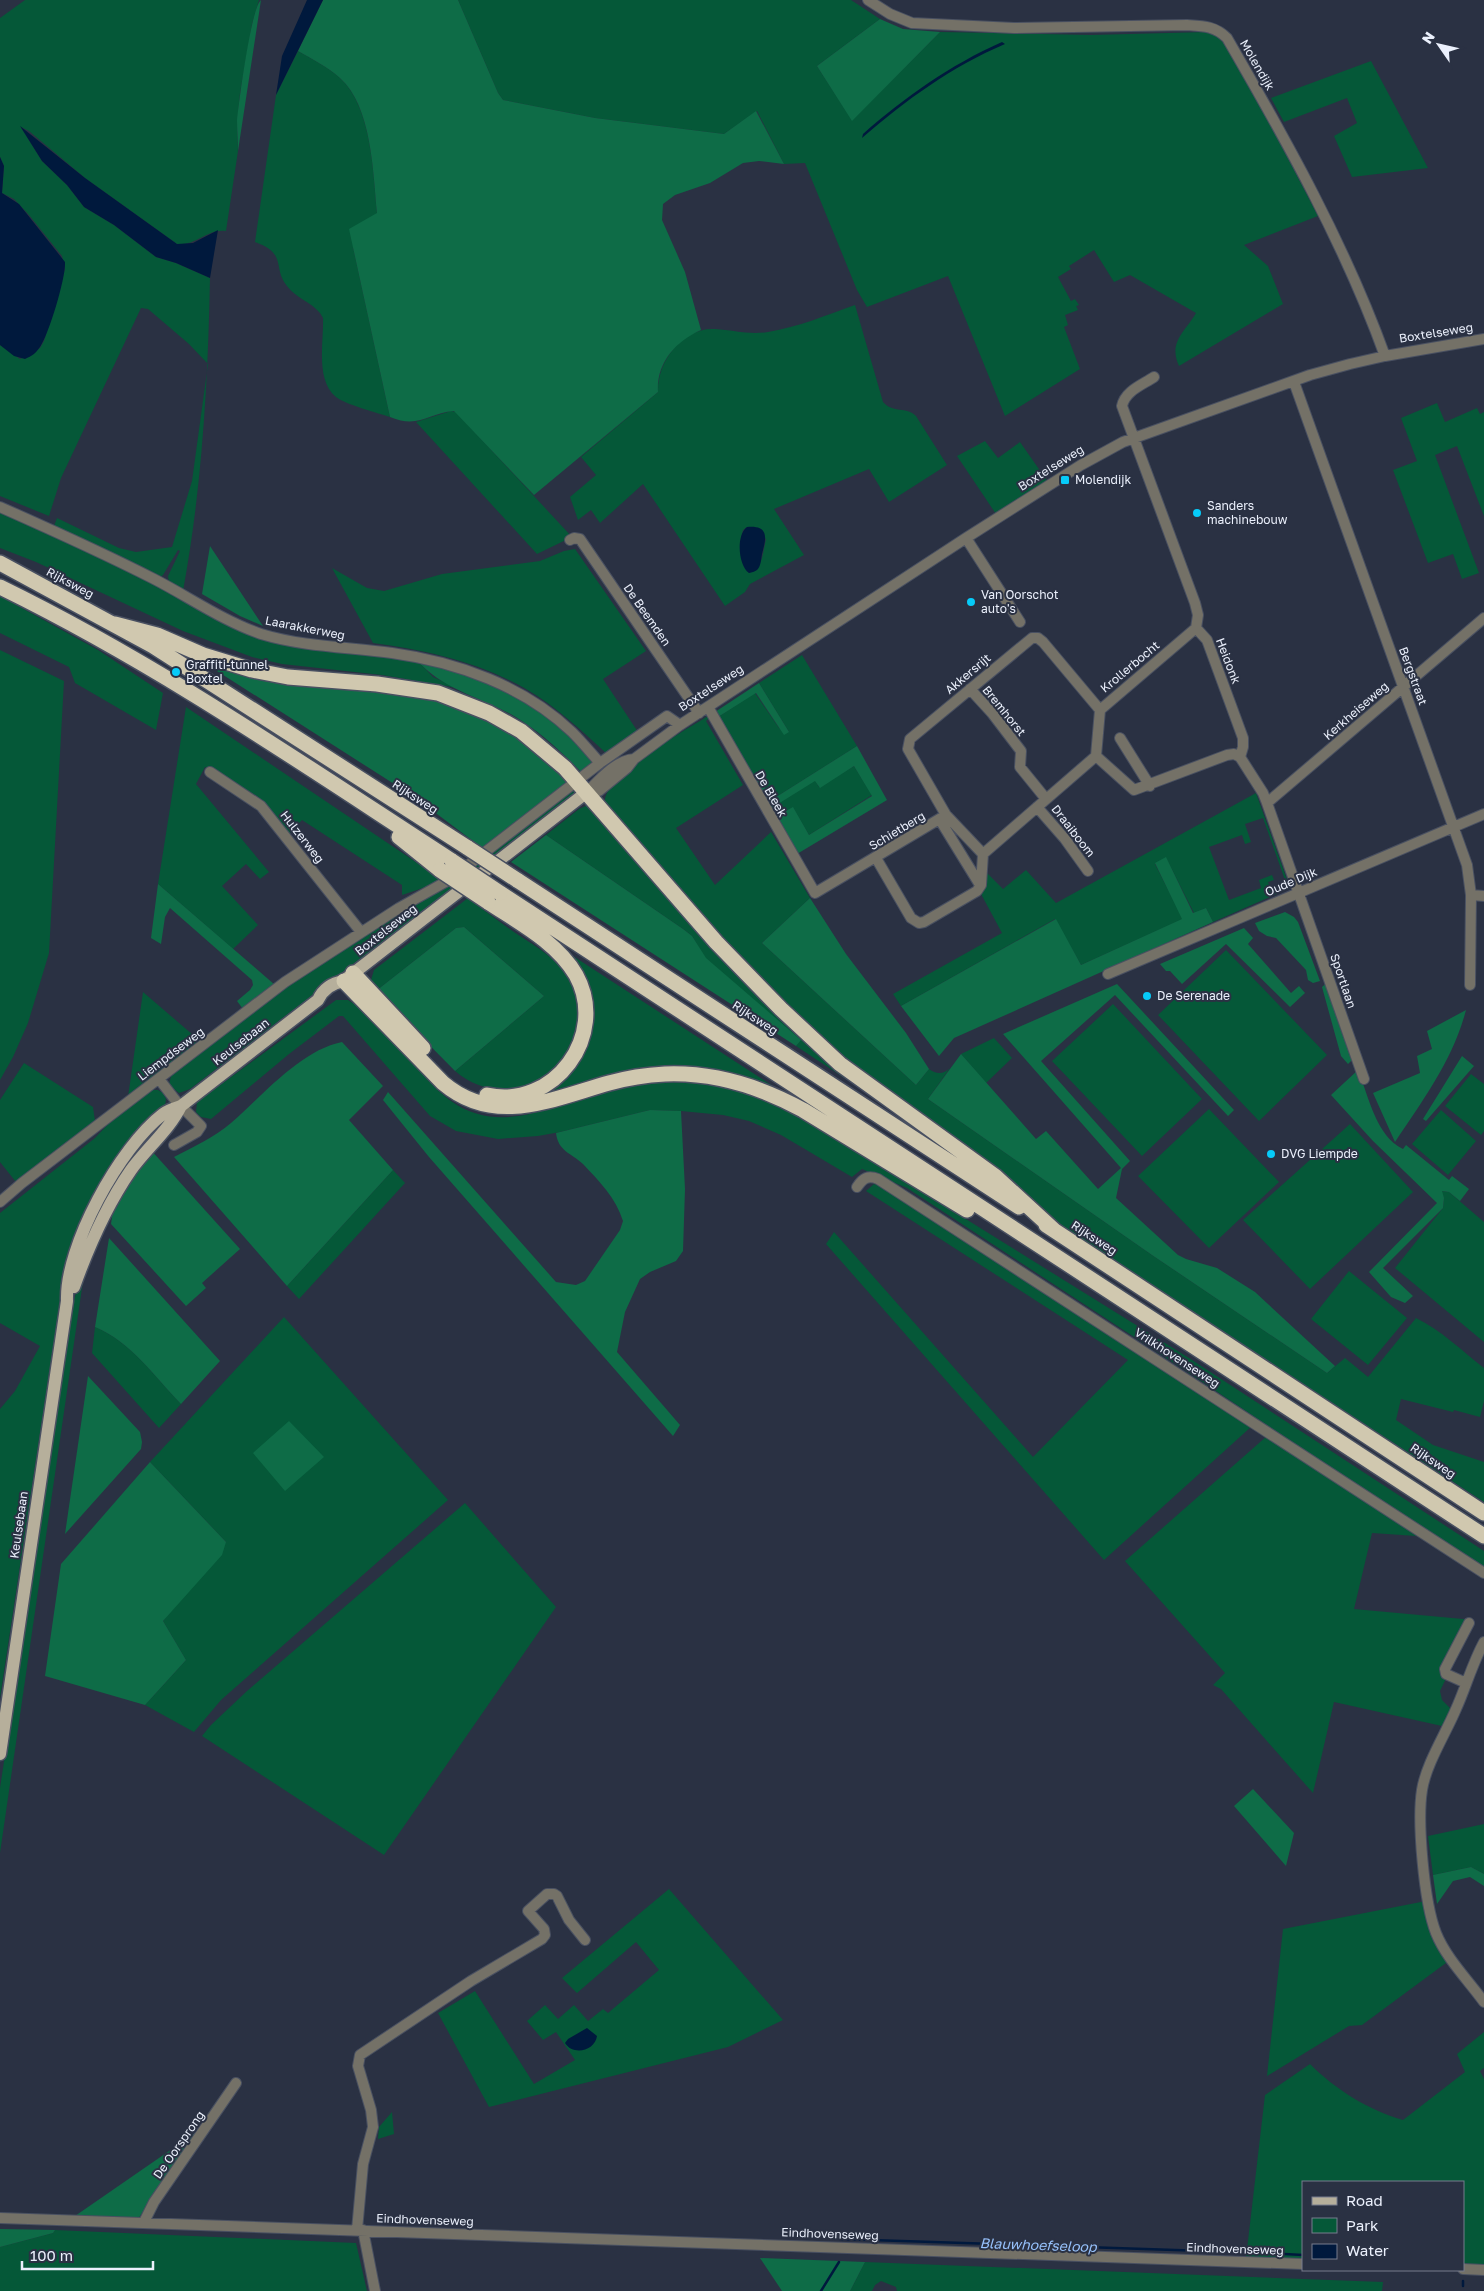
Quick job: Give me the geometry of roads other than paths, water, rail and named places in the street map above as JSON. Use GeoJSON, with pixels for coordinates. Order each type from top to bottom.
{"type":"FeatureCollection","features":[{"type":"Feature","properties":{"kind":"highway","name":"Rijksweg"},"geometry":{"type":"LineString","coordinates":[[0,563],[114,624],[155,641],[198,674],[468,848],[1484,1513]]}},
{"type":"Feature","properties":{"kind":"highway"},"geometry":{"type":"LineString","coordinates":[[0,587],[86,632],[196,697],[340,788],[446,865],[488,902],[549,944],[568,964],[581,986],[586,1024],[579,1049],[566,1069],[543,1087],[521,1096],[502,1097],[479,1093],[461,1085],[349,977]]}},
{"type":"Feature","properties":{"kind":"highway"},"geometry":{"type":"LineString","coordinates":[[155,641],[242,668],[288,677],[415,689],[455,699],[489,713],[521,731],[552,756],[582,787],[716,942],[781,1010],[840,1064],[995,1176],[1055,1231]]}},
{"type":"Feature","properties":{"kind":"highway"},"geometry":{"type":"LineString","coordinates":[[446,865],[500,893],[1484,1536]]}},
{"type":"Feature","properties":{"kind":"highway"},"geometry":{"type":"LineString","coordinates":[[349,977],[443,1083],[468,1100],[494,1107],[519,1107],[550,1101],[611,1082],[667,1074],[700,1076],[739,1083],[780,1098],[803,1110],[972,1213],[1044,1249]]}},
{"type":"Feature","properties":{"kind":"main road","name":"Boxtelseweg"},"geometry":{"type":"LineString","coordinates":[[318,1000],[328,988],[349,977],[582,787]]}},
{"type":"Feature","properties":{"kind":"main road","name":"Keulsebaan"},"geometry":{"type":"LineString","coordinates":[[0,1754],[67,1301],[92,1238],[108,1207],[133,1168],[156,1138],[174,1121],[181,1106],[318,1000]]}},
{"type":"Feature","properties":{"kind":"street","name":"Molendijk"},"geometry":{"type":"LineString","coordinates":[[868,0],[890,14],[912,23],[1014,28],[1187,25],[1219,30],[1227,38],[1284,137],[1340,250],[1385,356]]}},
{"type":"Feature","properties":{"kind":"street","name":"Boxtelseweg"},"geometry":{"type":"LineString","coordinates":[[361,932],[449,880],[582,787],[626,759],[634,759],[680,725],[1080,465],[1134,437],[1350,364],[1484,339]]}},
{"type":"Feature","properties":{"kind":"street"},"geometry":{"type":"LineString","coordinates":[[1154,377],[1124,399],[1122,406],[1195,603],[1198,615],[1196,628]]}},
{"type":"Feature","properties":{"kind":"street","name":"Bergstraat"},"geometry":{"type":"LineString","coordinates":[[1294,382],[1466,865],[1471,895],[1470,985]]}},
{"type":"Feature","properties":{"kind":"street","name":"Laarakkerweg"},"geometry":{"type":"LineString","coordinates":[[0,507],[96,550],[226,618],[261,634],[305,644],[421,658],[484,677],[530,700],[554,717],[572,732],[600,763]]}},
{"type":"Feature","properties":{"kind":"street","name":"De Beemden"},"geometry":{"type":"LineString","coordinates":[[570,540],[574,538],[580,539],[703,710]]}},
{"type":"Feature","properties":{"kind":"street"},"geometry":{"type":"LineString","coordinates":[[966,538],[1020,622]]}},
{"type":"Feature","properties":{"kind":"street","name":"Kerkheiseweg"},"geometry":{"type":"LineString","coordinates":[[1267,803],[1484,618]]}},
{"type":"Feature","properties":{"kind":"street","name":"Krollerbocht"},"geometry":{"type":"LineString","coordinates":[[1096,756],[1100,710],[1196,628]]}},
{"type":"Feature","properties":{"kind":"street","name":"Heidonk"},"geometry":{"type":"LineString","coordinates":[[1196,628],[1207,640],[1243,738],[1240,757]]}},
{"type":"Feature","properties":{"kind":"street","name":"Akkersrijt"},"geometry":{"type":"LineString","coordinates":[[943,817],[908,749],[910,739],[1032,638],[1038,638],[1100,710]]}},
{"type":"Feature","properties":{"kind":"street","name":"Bremhorst"},"geometry":{"type":"LineString","coordinates":[[970,689],[992,713],[1020,751],[1020,767],[1046,799]]}},
{"type":"Feature","properties":{"kind":"street","name":"De Bleek"},"geometry":{"type":"LineString","coordinates":[[703,710],[815,893]]}},
{"type":"Feature","properties":{"kind":"street","name":"Boxtelseweg"},"geometry":{"type":"LineString","coordinates":[[582,787],[600,763],[667,716],[680,725]]}},
{"type":"Feature","properties":{"kind":"street"},"geometry":{"type":"LineString","coordinates":[[1120,738],[1150,786]]}},
{"type":"Feature","properties":{"kind":"street"},"geometry":{"type":"LineString","coordinates":[[876,858],[911,918],[919,923],[924,922],[977,891],[981,885],[983,854],[1096,756],[1129,788],[1139,790],[1227,755],[1234,754],[1240,757],[1263,793],[1299,892]]}},
{"type":"Feature","properties":{"kind":"street","name":"Hulzerweg"},"geometry":{"type":"LineString","coordinates":[[210,772],[261,806],[361,932]]}},
{"type":"Feature","properties":{"kind":"street","name":"Draaiboom"},"geometry":{"type":"LineString","coordinates":[[1038,807],[1065,839],[1088,871]]}},
{"type":"Feature","properties":{"kind":"street","name":"Oude Dijk"},"geometry":{"type":"LineString","coordinates":[[1108,974],[1484,814]]}},
{"type":"Feature","properties":{"kind":"street"},"geometry":{"type":"LineString","coordinates":[[943,817],[983,854]]}},
{"type":"Feature","properties":{"kind":"street"},"geometry":{"type":"LineString","coordinates":[[943,817],[981,885]]}},
{"type":"Feature","properties":{"kind":"street","name":"Schietberg"},"geometry":{"type":"LineString","coordinates":[[815,893],[943,817]]}},
{"type":"Feature","properties":{"kind":"street","name":"Sportlaan"},"geometry":{"type":"LineString","coordinates":[[1299,892],[1364,1079]]}},
{"type":"Feature","properties":{"kind":"street"},"geometry":{"type":"LineString","coordinates":[[1471,895],[1484,896]]}},
{"type":"Feature","properties":{"kind":"street","name":"Liempdseweg"},"geometry":{"type":"LineString","coordinates":[[0,1202],[22,1182],[159,1080],[285,982],[361,932]]}},
{"type":"Feature","properties":{"kind":"street"},"geometry":{"type":"LineString","coordinates":[[159,1080],[201,1126],[197,1132],[174,1145]]}},
{"type":"Feature","properties":{"kind":"street","name":"Vrilkhovenseweg"},"geometry":{"type":"LineString","coordinates":[[857,1187],[861,1181],[869,1177],[878,1179],[1484,1573]]}},
{"type":"Feature","properties":{"kind":"street"},"geometry":{"type":"LineString","coordinates":[[1466,1683],[1446,1674],[1445,1670],[1469,1623]]}},
{"type":"Feature","properties":{"kind":"street"},"geometry":{"type":"LineString","coordinates":[[1484,1642],[1422,1788],[1420,1821],[1425,1878],[1436,1932],[1448,1954],[1484,2002]]}},
{"type":"Feature","properties":{"kind":"street","name":"Eindhovenseweg"},"geometry":{"type":"LineString","coordinates":[[360,2230],[363,2164],[373,2127],[371,2110],[358,2066],[360,2055],[472,1981],[542,1939],[545,1934],[544,1928],[528,1911],[550,1893],[559,1899],[568,1918],[585,1940]]}},
{"type":"Feature","properties":{"kind":"street","name":"De Oorsprong"},"geometry":{"type":"LineString","coordinates":[[144,2222],[154,2202],[236,2083]]}},
{"type":"Feature","properties":{"kind":"street","name":"Eindhovenseweg"},"geometry":{"type":"LineString","coordinates":[[0,2218],[1302,2264]]}},
{"type":"Feature","properties":{"kind":"street"},"geometry":{"type":"LineString","coordinates":[[360,2230],[375,2291]]}},
{"type":"Feature","properties":{"kind":"street"},"geometry":{"type":"LineString","coordinates":[[1464,2269],[1484,2270]]}},
{"type":"Feature","properties":{"kind":"water"},"geometry":{"type":"Polygon","coordinates":[[[307,0],[323,0],[276,95],[282,56],[307,0]]]}},
{"type":"Feature","properties":{"kind":"water"},"geometry":{"type":"Polygon","coordinates":[[[1002,42],[1005,44],[966,63],[930,85],[862,138],[863,134],[879,120],[946,71],[1002,42]]]}},
{"type":"Feature","properties":{"kind":"water"},"geometry":{"type":"Polygon","coordinates":[[[20,126],[85,178],[177,244],[193,243],[218,230],[210,278],[176,263],[156,257],[114,225],[84,207],[67,185],[42,161],[20,126]]]}},
{"type":"Feature","properties":{"kind":"water"},"geometry":{"type":"Polygon","coordinates":[[[0,157],[4,166],[2,193],[19,204],[65,262],[60,292],[44,340],[34,354],[25,359],[14,356],[0,345],[0,157]]]}},
{"type":"Feature","properties":{"kind":"water"},"geometry":{"type":"Polygon","coordinates":[[[747,527],[760,528],[765,534],[761,563],[757,570],[749,573],[742,564],[740,550],[741,536],[747,527]]]}},
{"type":"Feature","properties":{"kind":"water"},"geometry":{"type":"Polygon","coordinates":[[[587,2028],[597,2036],[588,2048],[573,2050],[565,2043],[568,2039],[587,2028]]]}},
{"type":"Feature","properties":{"kind":"waterway","name":"Blauwhoefseloop"},"geometry":{"type":"LineString","coordinates":[[840,2239],[1236,2252]]}},
{"type":"Feature","properties":{"kind":"waterway","name":"Blauwhoefseloop"},"geometry":{"type":"LineString","coordinates":[[1244,2252],[1302,2255]]}},
{"type":"Feature","properties":{"kind":"waterway","name":"Blauwhoefseloop"},"geometry":{"type":"LineString","coordinates":[[821,2291],[839,2262]]}},
{"type":"Feature","properties":{"kind":"waterway","name":"Blauwhoefseloop"},"geometry":{"type":"LineString","coordinates":[[1463,2281],[1463,2286]]}},
{"type":"Feature","properties":{"kind":"place","name":"Molendijk"},"geometry":{"type":"Point","coordinates":[1065,480]}},
{"type":"Feature","properties":{"kind":"place","name":"Sanders machinebouw"},"geometry":{"type":"Point","coordinates":[1197,513]}},
{"type":"Feature","properties":{"kind":"place","name":"Van Oorschot auto's"},"geometry":{"type":"Point","coordinates":[971,602]}},
{"type":"Feature","properties":{"kind":"place","name":"Graffiti-tunnel Boxtel"},"geometry":{"type":"Point","coordinates":[176,672]}},
{"type":"Feature","properties":{"kind":"place","name":"De Serenade"},"geometry":{"type":"Point","coordinates":[1147,996]}},
{"type":"Feature","properties":{"kind":"place","name":"DVG Liempde"},"geometry":{"type":"Point","coordinates":[1271,1154]}}]}
